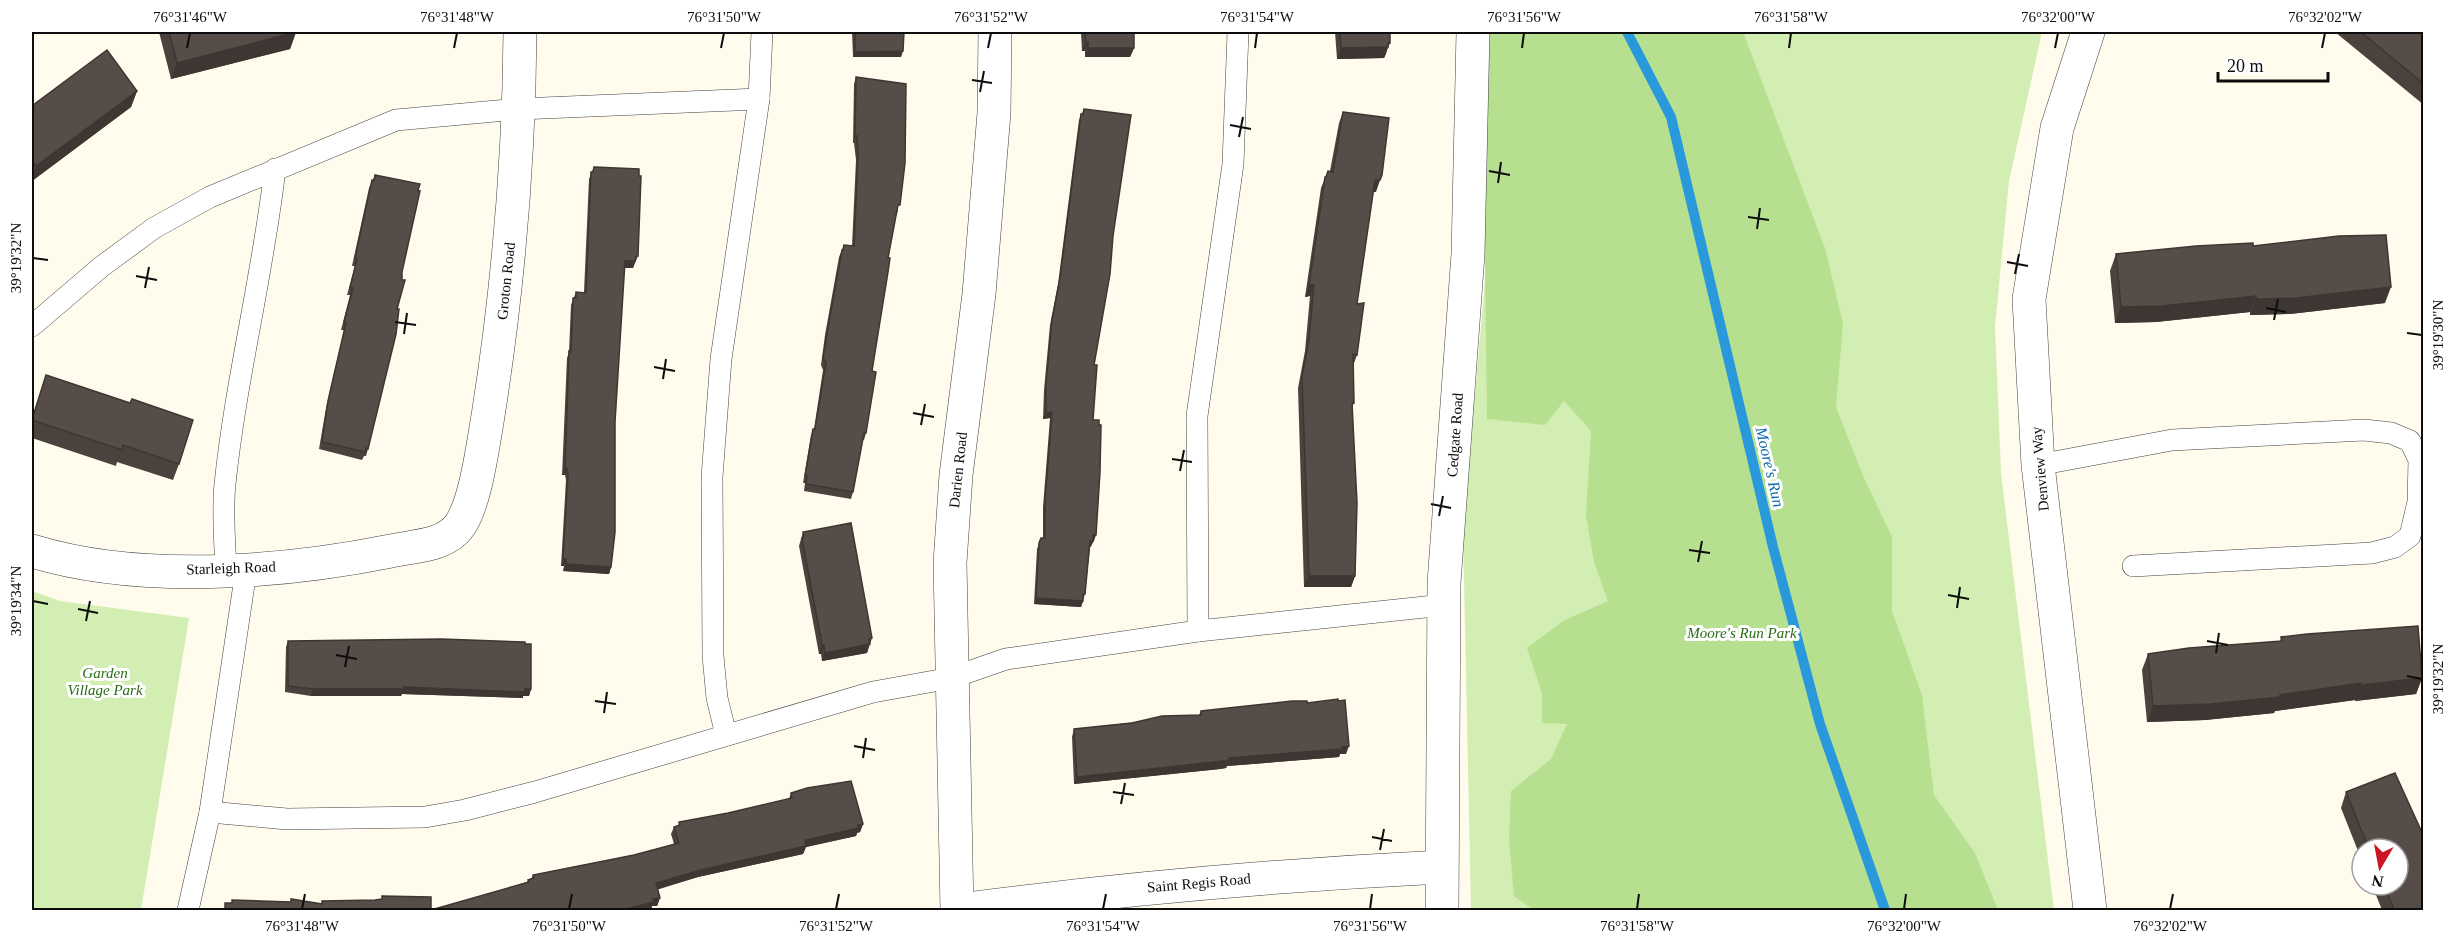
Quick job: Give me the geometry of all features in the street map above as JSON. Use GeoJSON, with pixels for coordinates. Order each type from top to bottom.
{"type":"FeatureCollection","features":[{"type":"Feature","properties":{"kind":"street","name":"Groton Road"},"geometry":{"type":"LineString","coordinates":[[460,526],[466,514],[480,464],[499,345],[512,216],[519,109],[520,32]]}},
{"type":"Feature","properties":{"kind":"street","name":"Darien Road"},"geometry":{"type":"LineString","coordinates":[[958,910],[951,678],[951,541],[956,475],[979,294],[994,113],[995,32]]}},
{"type":"Feature","properties":{"kind":"street","name":"Cedgate Road"},"geometry":{"type":"LineString","coordinates":[[1442,910],[1444,605],[1468,254],[1473,32]]}},
{"type":"Feature","properties":{"kind":"street","name":"Denview Way"},"geometry":{"type":"LineString","coordinates":[[2088,32],[2057,128],[2029,299],[2038,465],[2090,910]]}},
{"type":"Feature","properties":{"kind":"street","name":"Starleigh Road"},"geometry":{"type":"LineString","coordinates":[[32,551],[120,568],[236,571],[377,554],[439,541],[460,526]]}},
{"type":"Feature","properties":{"kind":"street","name":"Saint Regis Road"},"geometry":{"type":"LineString","coordinates":[[958,910],[1083,894],[1195,884],[1319,873],[1441,867]]}},
{"type":"Feature","properties":{"kind":"lane"},"geometry":{"type":"LineString","coordinates":[[726,735],[717,698],[713,656],[712,477],[721,359],[759,99],[762,32]]}},
{"type":"Feature","properties":{"kind":"lane"},"geometry":{"type":"LineString","coordinates":[[1198,631],[1197,416],[1233,164],[1238,32]]}},
{"type":"Feature","properties":{"kind":"lane"},"geometry":{"type":"LineString","coordinates":[[32,326],[101,267],[154,228],[210,197],[396,120],[519,109],[759,99]]}},
{"type":"Feature","properties":{"kind":"lane"},"geometry":{"type":"LineString","coordinates":[[188,910],[210,813],[236,571],[225,487],[242,361],[269,225],[275,169]]}},
{"type":"Feature","properties":{"kind":"lane"},"geometry":{"type":"LineString","coordinates":[[2038,465],[2172,440],[2364,430],[2391,433],[2410,441],[2419,460],[2418,502],[2410,536],[2395,547],[2372,553],[2133,566]]}},
{"type":"Feature","properties":{"kind":"lane"},"geometry":{"type":"LineString","coordinates":[[210,813],[287,819],[425,817],[465,810],[535,792],[873,692],[951,678],[1006,659],[1198,631],[1444,605]]}},
{"type":"Feature","properties":{"kind":"green space","name":"Moore's Run Park"},"geometry":{"type":"Polygon","coordinates":[[[1482,32],[1743,32],[1825,248],[1843,324],[1836,407],[1864,478],[1892,537],[1892,611],[1922,695],[1934,795],[1975,853],[1998,910],[1534,910],[1514,896],[1509,839],[1511,791],[1551,759],[1567,724],[1542,723],[1542,693],[1527,648],[1563,621],[1608,601],[1594,562],[1586,515],[1591,431],[1564,401],[1545,425],[1487,419],[1482,32]]]}},
{"type":"Feature","properties":{"kind":"green space","name":"Moore's Run Park"},"geometry":{"type":"Polygon","coordinates":[[[1496,32],[2042,32],[2009,181],[1995,327],[2001,473],[2054,910],[1471,910],[1463,530],[1496,157],[1496,32]]]}},
{"type":"Feature","properties":{"kind":"green space","name":"Garden Village Park"},"geometry":{"type":"Polygon","coordinates":[[[32,591],[60,601],[189,618],[141,910],[32,910],[32,591]]]}},
{"type":"Feature","properties":{"kind":"building"},"geometry":{"type":"Polygon","coordinates":[[[169,32],[296,32],[177,63],[169,32]]]}},
{"type":"Feature","properties":{"kind":"building"},"geometry":{"type":"Polygon","coordinates":[[[855,32],[904,32],[903,51],[855,52],[855,32]]]}},
{"type":"Feature","properties":{"kind":"building"},"geometry":{"type":"Polygon","coordinates":[[[1085,32],[1134,32],[1134,48],[1088,48],[1085,32]]]}},
{"type":"Feature","properties":{"kind":"building"},"geometry":{"type":"Polygon","coordinates":[[[1340,32],[1390,32],[1390,43],[1388,47],[1341,48],[1340,32]]]}},
{"type":"Feature","properties":{"kind":"building"},"geometry":{"type":"Polygon","coordinates":[[[2361,32],[2424,32],[2424,84],[2361,32]]]}},
{"type":"Feature","properties":{"kind":"building"},"geometry":{"type":"Polygon","coordinates":[[[107,50],[137,91],[36,166],[32,160],[32,106],[107,50]]]}},
{"type":"Feature","properties":{"kind":"building"},"geometry":{"type":"Polygon","coordinates":[[[856,77],[906,84],[905,163],[900,205],[898,205],[888,258],[890,258],[872,371],[876,372],[853,492],[806,484],[807,476],[805,476],[826,363],[823,358],[842,250],[844,245],[854,246],[858,153],[857,136],[855,137],[856,77]]]}},
{"type":"Feature","properties":{"kind":"building"},"geometry":{"type":"Polygon","coordinates":[[[1084,109],[1131,115],[1113,236],[1110,274],[1094,365],[1097,365],[1093,420],[1099,420],[1099,425],[1101,425],[1100,472],[1096,535],[1093,535],[1093,541],[1090,541],[1083,601],[1036,598],[1039,543],[1041,538],[1045,538],[1045,501],[1052,412],[1046,413],[1046,384],[1052,320],[1060,278],[1081,114],[1083,115],[1084,109]]]}},
{"type":"Feature","properties":{"kind":"building"},"geometry":{"type":"Polygon","coordinates":[[[1343,112],[1389,118],[1382,175],[1380,180],[1375,180],[1357,304],[1364,303],[1357,355],[1353,354],[1354,403],[1352,403],[1357,503],[1355,576],[1309,576],[1302,377],[1309,339],[1314,285],[1309,285],[1325,177],[1328,171],[1333,172],[1343,112]]]}},
{"type":"Feature","properties":{"kind":"building"},"geometry":{"type":"Polygon","coordinates":[[[594,167],[639,169],[639,176],[641,176],[638,256],[635,261],[625,261],[615,422],[615,532],[611,567],[566,564],[566,559],[563,559],[568,474],[565,468],[569,351],[571,352],[573,298],[576,298],[576,292],[586,293],[591,172],[594,167]]]}},
{"type":"Feature","properties":{"kind":"building"},"geometry":{"type":"Polygon","coordinates":[[[375,175],[420,184],[418,190],[420,191],[402,272],[402,280],[405,280],[397,309],[399,309],[396,334],[368,449],[366,448],[365,452],[322,442],[328,401],[353,288],[350,288],[357,259],[355,258],[375,175]]]}},
{"type":"Feature","properties":{"kind":"building"},"geometry":{"type":"Polygon","coordinates":[[[2386,235],[2391,287],[2296,298],[2256,299],[2256,296],[2162,306],[2121,307],[2116,254],[2196,246],[2253,243],[2253,246],[2339,236],[2386,235]]]}},
{"type":"Feature","properties":{"kind":"building"},"geometry":{"type":"Polygon","coordinates":[[[46,375],[130,403],[132,399],[193,420],[179,464],[123,445],[122,450],[32,420],[46,375]]]}},
{"type":"Feature","properties":{"kind":"building"},"geometry":{"type":"Polygon","coordinates":[[[851,523],[872,638],[869,639],[870,644],[825,653],[802,538],[804,537],[803,532],[851,523]]]}},
{"type":"Feature","properties":{"kind":"building"},"geometry":{"type":"Polygon","coordinates":[[[2418,626],[2422,678],[2361,685],[2361,683],[2280,695],[2280,697],[2211,704],[2153,706],[2148,654],[2189,648],[2282,641],[2281,637],[2307,634],[2418,626]]]}},
{"type":"Feature","properties":{"kind":"building"},"geometry":{"type":"Polygon","coordinates":[[[442,639],[531,644],[531,689],[525,689],[525,692],[404,687],[404,689],[313,689],[288,686],[288,641],[442,639]]]}},
{"type":"Feature","properties":{"kind":"building"},"geometry":{"type":"Polygon","coordinates":[[[1338,699],[1338,701],[1345,700],[1349,746],[1342,747],[1342,749],[1229,758],[1223,761],[1077,777],[1074,729],[1132,723],[1162,716],[1201,715],[1201,711],[1292,701],[1307,701],[1307,703],[1338,699]]]}},
{"type":"Feature","properties":{"kind":"building"},"geometry":{"type":"Polygon","coordinates":[[[2395,773],[2424,837],[2424,910],[2394,910],[2389,897],[2410,897],[2410,837],[2364,837],[2346,792],[2395,773]]]}},
{"type":"Feature","properties":{"kind":"building"},"geometry":{"type":"Polygon","coordinates":[[[851,781],[863,824],[858,825],[859,828],[805,840],[806,846],[701,870],[656,883],[660,898],[653,899],[654,902],[622,910],[431,910],[529,882],[528,880],[534,878],[533,875],[634,855],[679,843],[674,827],[680,825],[679,822],[792,798],[791,793],[807,788],[851,781]]]}},
{"type":"Feature","properties":{"kind":"building"},"geometry":{"type":"Polygon","coordinates":[[[382,896],[431,897],[431,910],[225,910],[225,903],[232,903],[232,900],[291,902],[291,899],[322,904],[322,901],[375,900],[382,899],[382,896]]]}},
{"type":"Feature","properties":{"kind":"waterway","name":"Moore's Run"},"geometry":{"type":"LineString","coordinates":[[1627,32],[1671,117],[1773,547],[1820,724],[1885,910]]}}]}
